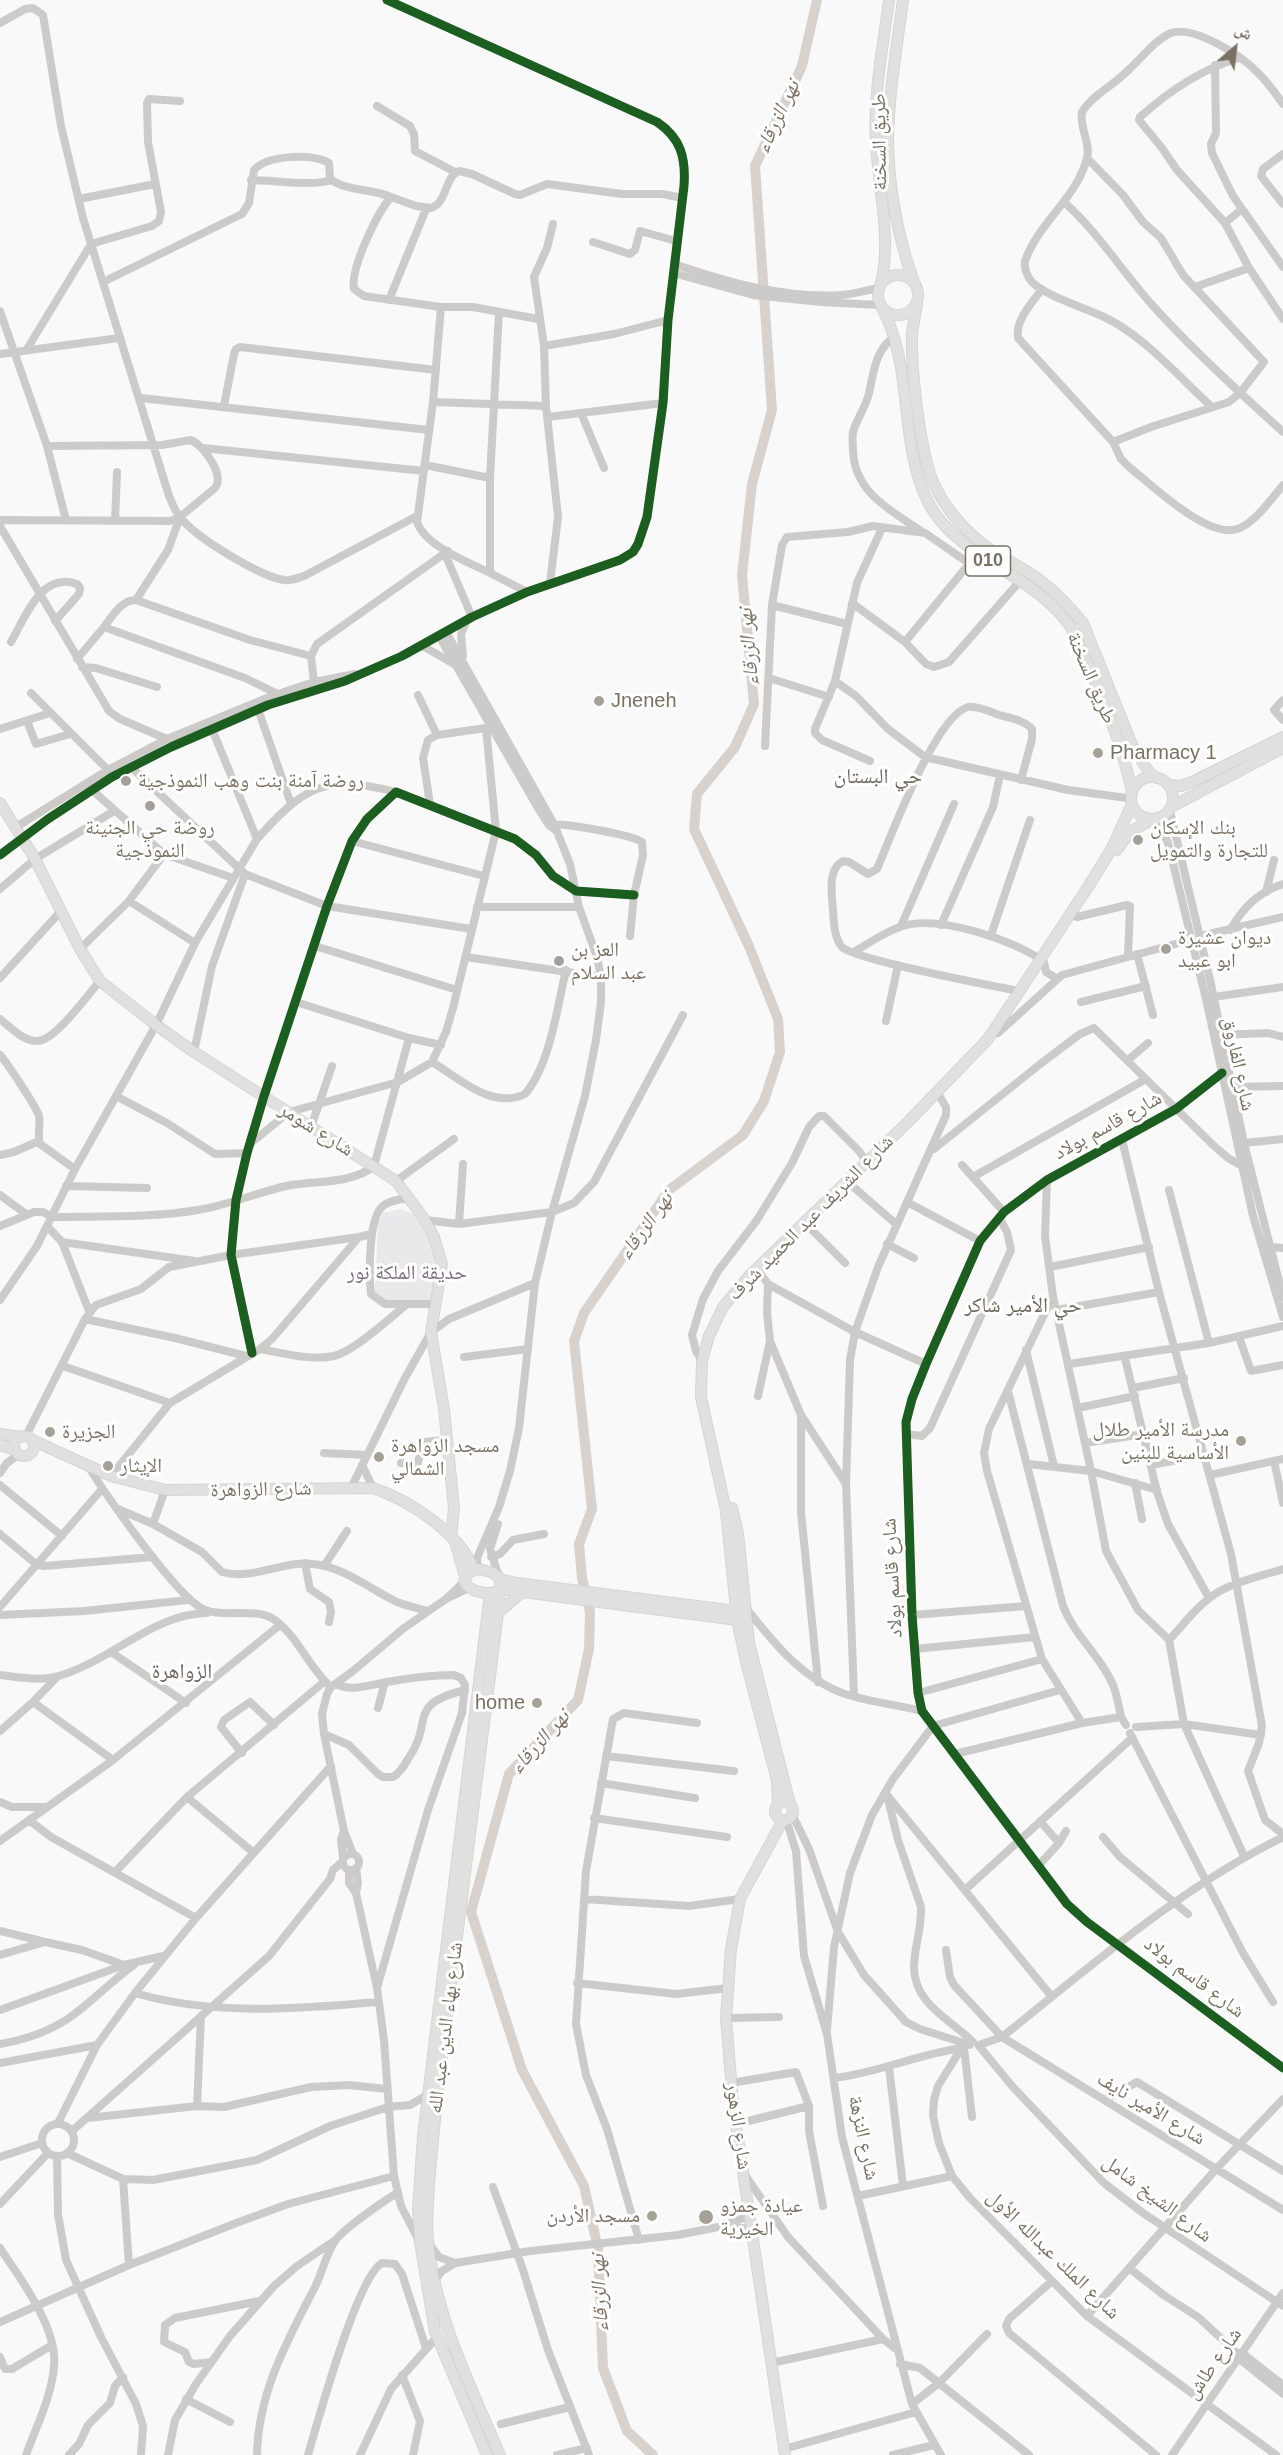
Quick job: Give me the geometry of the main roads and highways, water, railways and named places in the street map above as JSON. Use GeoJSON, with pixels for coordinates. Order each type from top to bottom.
{"type":"FeatureCollection","features":[{"type":"Feature","properties":{"kind":"main road","name":"طريق السخنة"},"geometry":{"type":"LineString","coordinates":[[880,286],[886,255],[875,124],[890,0]]}},
{"type":"Feature","properties":{"kind":"main road","name":"طريق السخنة"},"geometry":{"type":"LineString","coordinates":[[903,0],[892,81],[888,139],[890,171],[902,249],[914,282]]}},
{"type":"Feature","properties":{"kind":"main road"},"geometry":{"type":"LineString","coordinates":[[880,286],[891,276],[899,275],[914,282]]}},
{"type":"Feature","properties":{"kind":"main road","name":"010"},"geometry":{"type":"LineString","coordinates":[[914,282],[918,294],[917,303]]}},
{"type":"Feature","properties":{"kind":"main road","name":"010"},"geometry":{"type":"LineString","coordinates":[[880,286],[878,297],[881,306]]}},
{"type":"Feature","properties":{"kind":"main road","name":"طريق السخنة"},"geometry":{"type":"LineString","coordinates":[[917,303],[912,336],[915,381],[922,436],[933,483],[959,522],[980,541],[1040,580],[1069,606],[1083,623],[1132,744],[1149,772],[1156,777]]}},
{"type":"Feature","properties":{"kind":"main road"},"geometry":{"type":"LineString","coordinates":[[881,306],[889,314],[901,316],[909,312],[917,303]]}},
{"type":"Feature","properties":{"kind":"main road","name":"طريق السخنة"},"geometry":{"type":"LineString","coordinates":[[881,306],[895,337],[912,455],[918,479],[929,504],[938,516],[977,554],[1020,581],[1057,610],[1077,639],[1120,746],[1131,799]]}},
{"type":"Feature","properties":{"kind":"main road"},"geometry":{"type":"LineString","coordinates":[[1283,737],[1181,786],[1170,785],[1156,777],[1141,780],[1131,799],[1140,816],[1155,820],[1283,748]]}},
{"type":"Feature","properties":{"kind":"main road"},"geometry":{"type":"LineString","coordinates":[[1170,785],[1174,799],[1171,809]]}},
{"type":"Feature","properties":{"kind":"main road","name":"شارع الشريف عبد الحميد شرف"},"geometry":{"type":"LineString","coordinates":[[784,1813],[747,1666],[733,1533],[709,1408],[707,1367],[712,1343],[721,1322],[760,1273],[940,1097],[998,1033],[1105,859],[1131,799]]}},
{"type":"Feature","properties":{"kind":"main road","name":"شارع شومر"},"geometry":{"type":"LineString","coordinates":[[0,803],[23,837],[80,949],[100,981],[194,1052],[396,1181],[425,1220],[434,1237],[442,1264],[431,1332],[444,1409],[454,1508],[453,1539]]}},
{"type":"Feature","properties":{"kind":"main road","name":"شارع الشريف عبد الحميد شرف"},"geometry":{"type":"LineString","coordinates":[[784,1813],[749,1642],[735,1599],[733,1533],[726,1511],[701,1396],[702,1360],[713,1326],[735,1292],[988,1039],[1019,991],[1077,917],[1127,836],[1136,828],[1155,820]]}},
{"type":"Feature","properties":{"kind":"main road","name":"شارع الزواهرة"},"geometry":{"type":"LineString","coordinates":[[0,1434],[26,1438],[111,1476],[165,1490],[373,1488],[395,1496],[419,1511],[453,1539]]}},
{"type":"Feature","properties":{"kind":"main road"},"geometry":{"type":"LineString","coordinates":[[0,1445],[26,1456],[34,1448],[26,1438],[15,1442],[17,1452]]}},
{"type":"Feature","properties":{"kind":"main road","name":"شارع الزواهرة"},"geometry":{"type":"LineString","coordinates":[[31,1453],[56,1451]]}},
{"type":"Feature","properties":{"kind":"main road"},"geometry":{"type":"LineString","coordinates":[[453,1539],[470,1577],[521,1593],[555,1592]]}},
{"type":"Feature","properties":{"kind":"main road"},"geometry":{"type":"LineString","coordinates":[[470,1577],[487,1570],[497,1586]]}},
{"type":"Feature","properties":{"kind":"main road"},"geometry":{"type":"LineString","coordinates":[[497,1586],[741,1616],[744,1636],[749,1642]]}},
{"type":"Feature","properties":{"kind":"main road","name":"شارع بهاء الدين عبد الله"},"geometry":{"type":"LineString","coordinates":[[497,1586],[498,1613],[436,2071],[429,2094],[423,2136],[418,2201],[437,2337],[500,2455]]}},
{"type":"Feature","properties":{"kind":"main road","name":"شارع بهاء الدين عبد الله"},"geometry":{"type":"LineString","coordinates":[[487,2455],[443,2317],[424,2242],[436,2071],[474,1717],[497,1586]]}},
{"type":"Feature","properties":{"kind":"main road"},"geometry":{"type":"LineString","coordinates":[[498,1613],[521,1593]]}},
{"type":"Feature","properties":{"kind":"main road","name":"شارع الزهور"},"geometry":{"type":"LineString","coordinates":[[784,1813],[778,1832],[771,1839],[740,1899],[731,1949],[726,2018],[731,2083],[745,2175],[748,2216],[785,2452]]}},
{"type":"Feature","properties":{"kind":"waterway","name":"نهر الزرقاء"},"geometry":{"type":"LineString","coordinates":[[653,2455],[627,2431],[603,2368],[598,2249],[584,2186],[522,2070],[471,1912],[509,1774],[578,1700],[589,1649],[590,1612],[582,1578],[579,1544],[592,1509],[574,1341],[584,1313],[669,1190],[743,1135],[764,1101],[780,1052],[778,1019],[748,944],[694,829],[697,794],[735,747],[754,704],[742,575],[752,484],[772,410],[755,166],[802,66],[817,0]]}},
{"type":"Feature","properties":{"kind":"place","name":"Jneneh"},"geometry":{"type":"Point","coordinates":[599,701]}},
{"type":"Feature","properties":{"kind":"place","name":"Pharmacy 1"},"geometry":{"type":"Point","coordinates":[1098,753]}},
{"type":"Feature","properties":{"kind":"place","name":"روضة آمنة بنت وهب النموذجية"},"geometry":{"type":"Point","coordinates":[126,781]}},
{"type":"Feature","properties":{"kind":"place","name":"روضة حي الجنينة النموذجية"},"geometry":{"type":"Point","coordinates":[150,806]}},
{"type":"Feature","properties":{"kind":"place","name":"بنك الإسكان للتجارة والتمويل"},"geometry":{"type":"Point","coordinates":[1138,840]}},
{"type":"Feature","properties":{"kind":"place","name":"ديوان عشيرة ابو عبيد"},"geometry":{"type":"Point","coordinates":[1166,949]}},
{"type":"Feature","properties":{"kind":"place","name":"العز بن عبد السلام"},"geometry":{"type":"Point","coordinates":[559,961]}},
{"type":"Feature","properties":{"kind":"place","name":"الجزيرة"},"geometry":{"type":"Point","coordinates":[50,1432]}},
{"type":"Feature","properties":{"kind":"place","name":"مدرسة الأمير طلال الأساسية للبنين"},"geometry":{"type":"Point","coordinates":[1241,1441]}},
{"type":"Feature","properties":{"kind":"place","name":"مسجد الزواهرة الشمالي"},"geometry":{"type":"Point","coordinates":[379,1457]}},
{"type":"Feature","properties":{"kind":"place","name":"الإيثار"},"geometry":{"type":"Point","coordinates":[108,1466]}},
{"type":"Feature","properties":{"kind":"place","name":"home"},"geometry":{"type":"Point","coordinates":[537,1703]}},
{"type":"Feature","properties":{"kind":"place","name":"مسجد الأردن"},"geometry":{"type":"Point","coordinates":[652,2216]}},
{"type":"Feature","properties":{"kind":"place","name":"عيادة جمزو الخيرية"},"geometry":{"type":"Point","coordinates":[706,2217]}},
{"type":"Feature","properties":{"kind":"district","name":"حي البستان"},"geometry":{"type":"Point","coordinates":[878,777]}},
{"type":"Feature","properties":{"kind":"district","name":"حي الأمير شاكر"},"geometry":{"type":"Point","coordinates":[1023,1306]}},
{"type":"Feature","properties":{"kind":"district","name":"الزواهرة"},"geometry":{"type":"Point","coordinates":[182,1672]}},
{"type":"Feature","properties":{"kind":"park label","name":"حديقة الملكة نور"},"geometry":{"type":"Point","coordinates":[407,1273]}}]}
